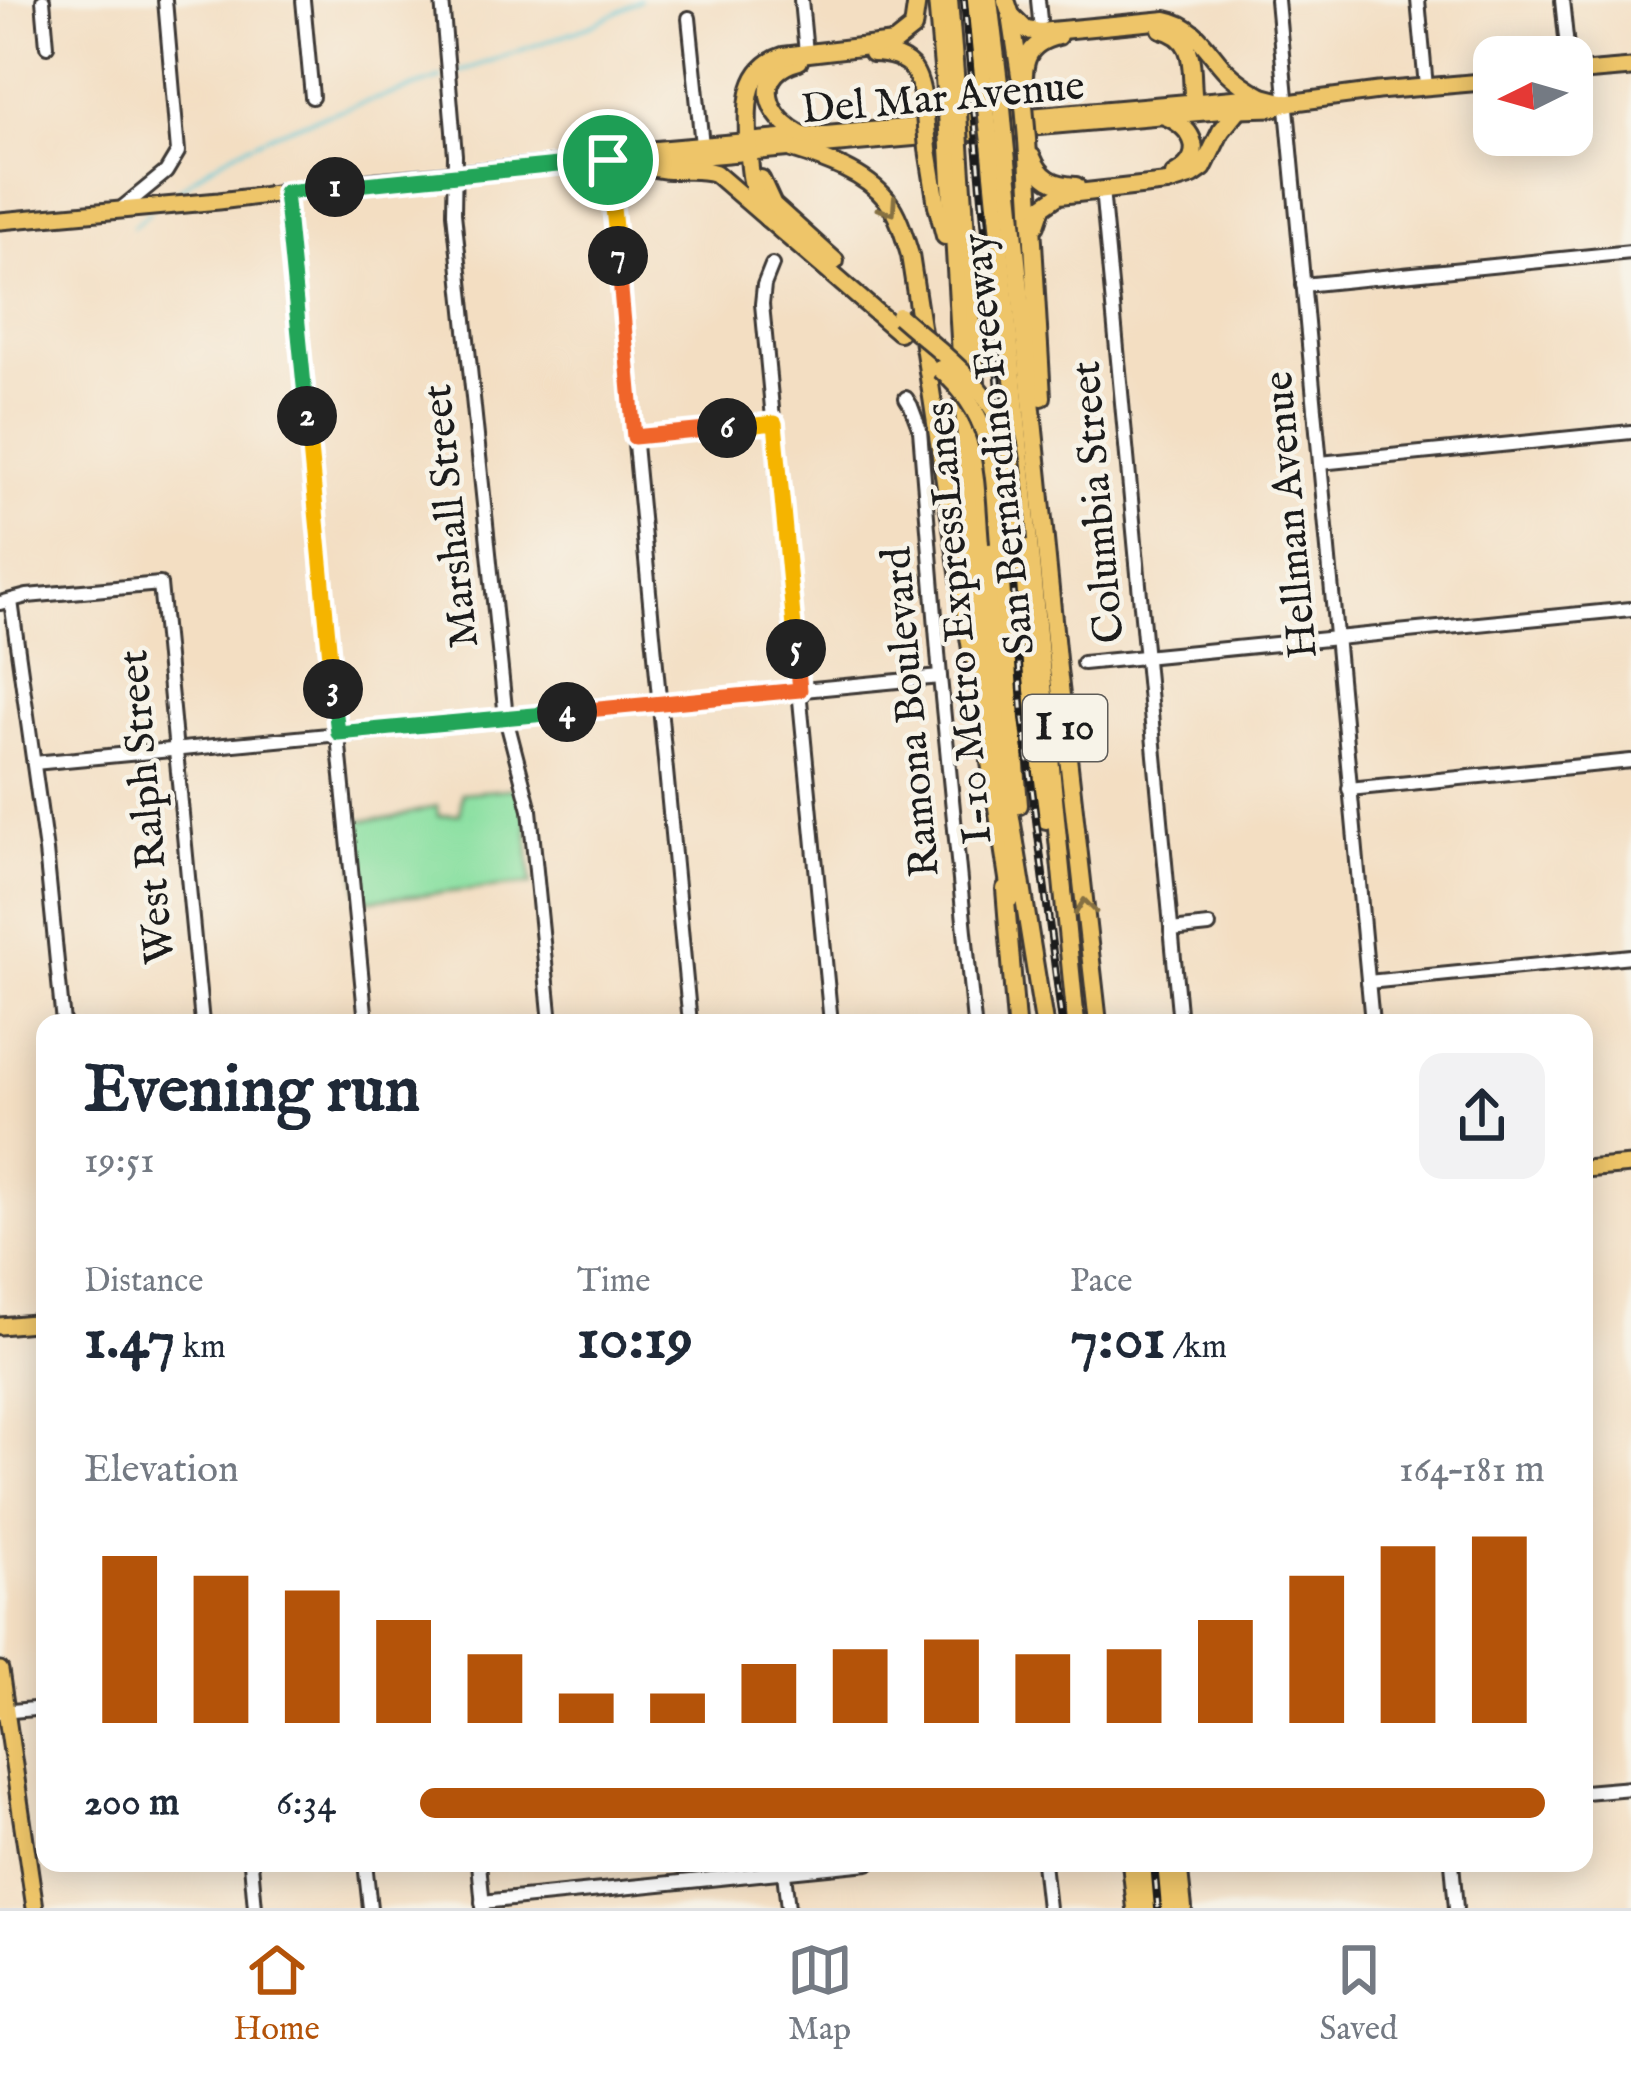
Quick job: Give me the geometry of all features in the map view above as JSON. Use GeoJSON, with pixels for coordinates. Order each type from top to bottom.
{"type":"FeatureCollection","features":[{"type":"Feature","properties":{"kind":"highway"},"geometry":{"type":"LineString","coordinates":[[767,218],[752,187],[748,95],[758,72],[774,59],[902,39],[914,28],[917,0]]}},
{"type":"Feature","properties":{"kind":"highway"},"geometry":{"type":"LineString","coordinates":[[937,0],[952,112]]}},
{"type":"Feature","properties":{"kind":"highway","name":"I-10 Metro ExpressLanes"},"geometry":{"type":"LineString","coordinates":[[949,0],[954,147],[1000,728],[1019,882],[1045,1014]]}},
{"type":"Feature","properties":{"kind":"highway"},"geometry":{"type":"LineString","coordinates":[[975,0],[994,108]]}},
{"type":"Feature","properties":{"kind":"highway","name":"San Bernardino Freeway"},"geometry":{"type":"LineString","coordinates":[[989,0],[994,108],[1035,434],[1097,1014]]}},
{"type":"Feature","properties":{"kind":"highway"},"geometry":{"type":"LineString","coordinates":[[1008,8],[1026,30],[1040,32],[1175,21],[1191,28],[1242,86],[1261,96]]}},
{"type":"Feature","properties":{"kind":"highway"},"geometry":{"type":"LineString","coordinates":[[1008,8],[1024,106],[1034,231],[1042,402],[1035,434]]}},
{"type":"Feature","properties":{"kind":"highway"},"geometry":{"type":"LineString","coordinates":[[1024,106],[1027,59],[1040,41],[1152,28],[1178,34],[1186,43],[1194,102]]}},
{"type":"Feature","properties":{"kind":"highway"},"geometry":{"type":"LineString","coordinates":[[954,268],[937,205],[916,74],[899,57],[873,53],[787,64],[770,86],[770,103],[784,125],[798,142],[887,200],[910,255],[988,749]]}},
{"type":"Feature","properties":{"kind":"highway"},"geometry":{"type":"LineString","coordinates":[[1034,231],[1042,206],[1066,193],[1167,184],[1193,175],[1203,167],[1221,131],[1239,109]]}},
{"type":"Feature","properties":{"kind":"highway"},"geometry":{"type":"LineString","coordinates":[[1027,139],[1042,176],[1059,185],[1172,176],[1185,169],[1195,147],[1187,129],[1165,116]]}},
{"type":"Feature","properties":{"kind":"highway","name":"I-10 Metro ExpressLanes"},"geometry":{"type":"LineString","coordinates":[[998,142],[1074,1014]]}},
{"type":"Feature","properties":{"kind":"highway","name":"San Bernardino Freeway"},"geometry":{"type":"LineString","coordinates":[[954,147],[954,268],[988,749],[1032,1014]]}},
{"type":"Feature","properties":{"kind":"highway"},"geometry":{"type":"LineString","coordinates":[[751,148],[773,206],[899,324],[952,379],[982,422],[1008,542],[1074,1014]]}},
{"type":"Feature","properties":{"kind":"highway"},"geometry":{"type":"LineString","coordinates":[[649,166],[660,171],[700,168],[715,173],[899,324]]}},
{"type":"Feature","properties":{"kind":"highway"},"geometry":{"type":"LineString","coordinates":[[1008,542],[1019,806],[1046,1014]]}},
{"type":"Feature","properties":{"kind":"highway"},"geometry":{"type":"LineString","coordinates":[[1003,858],[1015,1014]]}},
{"type":"Feature","properties":{"kind":"highway"},"geometry":{"type":"LineString","coordinates":[[1132,1872],[1136,1908]]}},
{"type":"Feature","properties":{"kind":"highway"},"geometry":{"type":"LineString","coordinates":[[1144,1872],[1148,1908]]}},
{"type":"Feature","properties":{"kind":"highway"},"geometry":{"type":"LineString","coordinates":[[1165,1872],[1168,1908]]}},
{"type":"Feature","properties":{"kind":"highway"},"geometry":{"type":"LineString","coordinates":[[1179,1872],[1183,1908]]}},
{"type":"Feature","properties":{"kind":"main road"},"geometry":{"type":"LineString","coordinates":[[1593,71],[1631,68]]}},
{"type":"Feature","properties":{"kind":"main road","name":"Del Mar Avenue"},"geometry":{"type":"LineString","coordinates":[[798,142],[1274,109],[1288,103],[1473,83]]}},
{"type":"Feature","properties":{"kind":"main road","name":"Del Mar Avenue"},"geometry":{"type":"LineString","coordinates":[[608,160],[621,168],[649,166],[798,142],[1194,102],[1261,96],[1288,103]]}},
{"type":"Feature","properties":{"kind":"main road","name":"Del Mar Avenue"},"geometry":{"type":"LineString","coordinates":[[0,220],[608,160],[617,154],[702,145],[751,148]]}},
{"type":"Feature","properties":{"kind":"main road"},"geometry":{"type":"LineString","coordinates":[[1593,1168],[1631,1165]]}},
{"type":"Feature","properties":{"kind":"main road"},"geometry":{"type":"LineString","coordinates":[[0,1327],[36,1323]]}},
{"type":"Feature","properties":{"kind":"main road"},"geometry":{"type":"LineString","coordinates":[[0,1670],[3,1712],[36,1854],[35,1908]]}},
{"type":"Feature","properties":{"kind":"street"},"geometry":{"type":"LineString","coordinates":[[43,0],[47,46]]}},
{"type":"Feature","properties":{"kind":"street"},"geometry":{"type":"LineString","coordinates":[[122,208],[166,172],[178,152],[164,0]]}},
{"type":"Feature","properties":{"kind":"street"},"geometry":{"type":"LineString","coordinates":[[303,0],[312,97]]}},
{"type":"Feature","properties":{"kind":"street","name":"Marshall Street"},"geometry":{"type":"LineString","coordinates":[[442,0],[451,91],[454,213],[506,718],[530,810],[549,1014]]}},
{"type":"Feature","properties":{"kind":"street"},"geometry":{"type":"LineString","coordinates":[[800,0],[806,53]]}},
{"type":"Feature","properties":{"kind":"street"},"geometry":{"type":"LineString","coordinates":[[1038,0],[1040,20]]}},
{"type":"Feature","properties":{"kind":"street","name":"Hellman Avenue"},"geometry":{"type":"LineString","coordinates":[[1277,0],[1371,1014]]}},
{"type":"Feature","properties":{"kind":"street"},"geometry":{"type":"LineString","coordinates":[[1418,0],[1426,87]]}},
{"type":"Feature","properties":{"kind":"street"},"geometry":{"type":"LineString","coordinates":[[1562,0],[1566,36]]}},
{"type":"Feature","properties":{"kind":"street"},"geometry":{"type":"LineString","coordinates":[[689,17],[702,145]]}},
{"type":"Feature","properties":{"kind":"street"},"geometry":{"type":"LineString","coordinates":[[608,160],[689,1014]]}},
{"type":"Feature","properties":{"kind":"street","name":"Columbia Street"},"geometry":{"type":"LineString","coordinates":[[1102,189],[1179,1014]]}},
{"type":"Feature","properties":{"kind":"street"},"geometry":{"type":"LineString","coordinates":[[285,192],[365,1014]]}},
{"type":"Feature","properties":{"kind":"street"},"geometry":{"type":"LineString","coordinates":[[1303,285],[1631,252]]}},
{"type":"Feature","properties":{"kind":"street"},"geometry":{"type":"LineString","coordinates":[[772,265],[762,304],[830,1014]]}},
{"type":"Feature","properties":{"kind":"street","name":"Ramona Boulevard"},"geometry":{"type":"LineString","coordinates":[[905,398],[920,430],[973,1014]]}},
{"type":"Feature","properties":{"kind":"street"},"geometry":{"type":"LineString","coordinates":[[634,437],[775,423]]}},
{"type":"Feature","properties":{"kind":"street"},"geometry":{"type":"LineString","coordinates":[[1320,463],[1631,432]]}},
{"type":"Feature","properties":{"kind":"street","name":"West Ralph Street"},"geometry":{"type":"LineString","coordinates":[[6,602],[160,584],[201,1014]]}},
{"type":"Feature","properties":{"kind":"street"},"geometry":{"type":"LineString","coordinates":[[6,602],[46,851],[62,1014]]}},
{"type":"Feature","properties":{"kind":"street"},"geometry":{"type":"LineString","coordinates":[[1083,663],[1631,610]]}},
{"type":"Feature","properties":{"kind":"street"},"geometry":{"type":"LineString","coordinates":[[34,763],[940,677]]}},
{"type":"Feature","properties":{"kind":"street"},"geometry":{"type":"LineString","coordinates":[[1349,789],[1631,761]]}},
{"type":"Feature","properties":{"kind":"street"},"geometry":{"type":"LineString","coordinates":[[1171,930],[1209,926]]}},
{"type":"Feature","properties":{"kind":"street"},"geometry":{"type":"LineString","coordinates":[[1369,982],[1631,956]]}},
{"type":"Feature","properties":{"kind":"street"},"geometry":{"type":"LineString","coordinates":[[3,1712],[36,1709]]}},
{"type":"Feature","properties":{"kind":"street"},"geometry":{"type":"LineString","coordinates":[[1593,1791],[1631,1788]]}},
{"type":"Feature","properties":{"kind":"street"},"geometry":{"type":"LineString","coordinates":[[252,1872],[256,1908]]}},
{"type":"Feature","properties":{"kind":"street"},"geometry":{"type":"LineString","coordinates":[[366,1872],[370,1908]]}},
{"type":"Feature","properties":{"kind":"street"},"geometry":{"type":"LineString","coordinates":[[480,1872],[483,1905],[744,1872]]}},
{"type":"Feature","properties":{"kind":"street"},"geometry":{"type":"LineString","coordinates":[[784,1872],[788,1908]]}},
{"type":"Feature","properties":{"kind":"street"},"geometry":{"type":"LineString","coordinates":[[1044,1872],[1048,1908]]}},
{"type":"Feature","properties":{"kind":"street"},"geometry":{"type":"LineString","coordinates":[[1453,1872],[1456,1908]]}},
{"type":"Feature","properties":{"kind":"green space"},"geometry":{"type":"Polygon","coordinates":[[[520,788],[526,807],[531,884],[359,901],[352,821],[392,818],[437,806],[438,816],[460,814],[462,793],[520,788]]]}},
{"type":"Feature","properties":{"kind":"waterway"},"geometry":{"type":"LineString","coordinates":[[451,75],[592,25],[640,0]]}},
{"type":"Feature","properties":{"kind":"waterway"},"geometry":{"type":"LineString","coordinates":[[167,199],[212,165],[265,138],[442,78]]}},
{"type":"Feature","properties":{"kind":"waterway"},"geometry":{"type":"LineString","coordinates":[[133,227],[150,212]]}},
{"type":"Feature","properties":{"kind":"railway"},"geometry":{"type":"LineString","coordinates":[[964,0],[1023,718],[1061,1014]]}},
{"type":"Feature","properties":{"kind":"railway"},"geometry":{"type":"LineString","coordinates":[[1155,1872],[1158,1908]]}},
{"type":"Feature","properties":{"kind":"route"},"geometry":{"type":"LineString","coordinates":[[608,160],[634,437],[775,423],[800,690],[338,733],[285,192],[608,160]]}}]}
